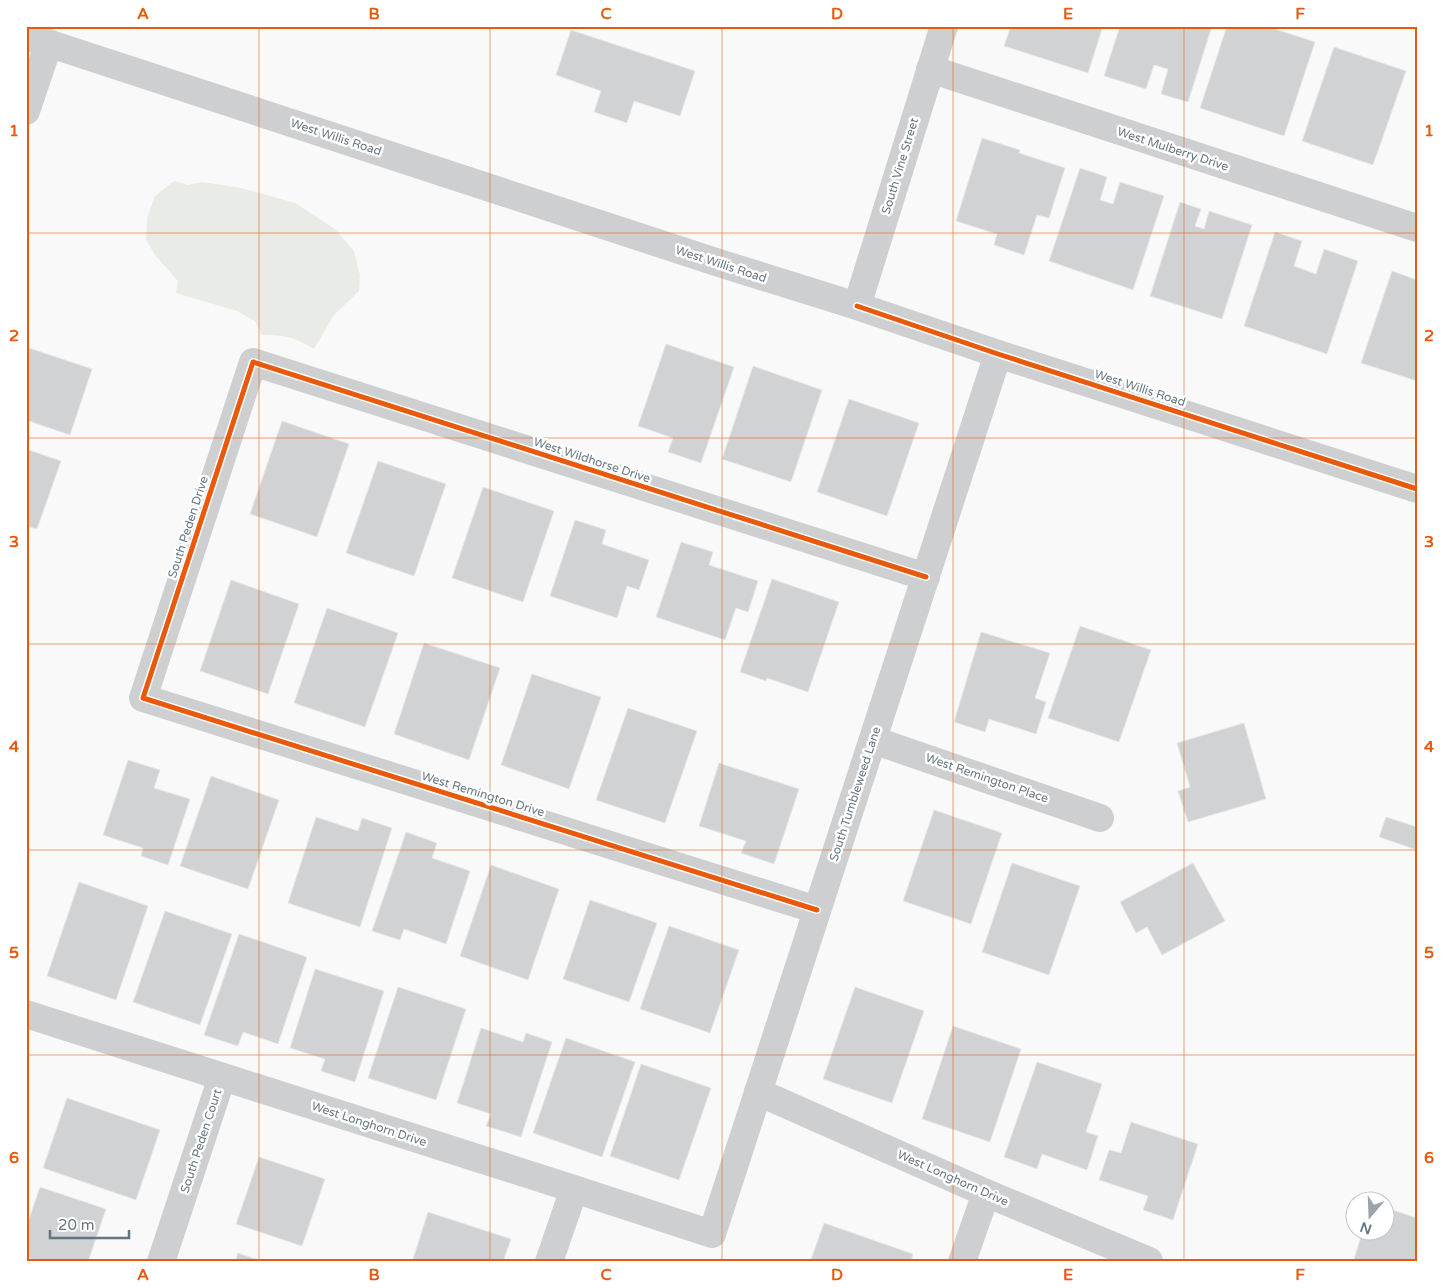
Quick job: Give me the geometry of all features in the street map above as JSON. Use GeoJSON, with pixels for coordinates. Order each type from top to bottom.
{"type":"FeatureCollection","features":[{"type":"Feature","properties":{"kind":"street","name":"South Vine Street"},"geometry":{"type":"LineString","coordinates":[[857,306],[944,26]]}},
{"type":"Feature","properties":{"kind":"street"},"geometry":{"type":"LineString","coordinates":[[26,111],[38,39]]}},
{"type":"Feature","properties":{"kind":"street","name":"West Willis Road"},"geometry":{"type":"LineString","coordinates":[[38,39],[719,264],[857,306],[998,354],[1417,489]]}},
{"type":"Feature","properties":{"kind":"street","name":"West Mulberry Drive"},"geometry":{"type":"LineString","coordinates":[[930,70],[1417,228]]}},
{"type":"Feature","properties":{"kind":"street","name":"South Tumbleweed Lane"},"geometry":{"type":"LineString","coordinates":[[712,1234],[998,354]]}},
{"type":"Feature","properties":{"kind":"street","name":"West Wildhorse Drive"},"geometry":{"type":"LineString","coordinates":[[253,362],[926,577]]}},
{"type":"Feature","properties":{"kind":"street","name":"South Peden Drive"},"geometry":{"type":"LineString","coordinates":[[143,698],[253,362]]}},
{"type":"Feature","properties":{"kind":"street","name":"West Remington Drive"},"geometry":{"type":"LineString","coordinates":[[143,698],[817,910]]}},
{"type":"Feature","properties":{"kind":"street","name":"West Remington Place"},"geometry":{"type":"LineString","coordinates":[[872,740],[1100,818]]}},
{"type":"Feature","properties":{"kind":"street","name":"West Longhorn Drive"},"geometry":{"type":"LineString","coordinates":[[26,1014],[712,1234]]}},
{"type":"Feature","properties":{"kind":"street","name":"South Peden Court"},"geometry":{"type":"LineString","coordinates":[[161,1262],[222,1077]]}},
{"type":"Feature","properties":{"kind":"street","name":"West Longhorn Drive"},"geometry":{"type":"LineString","coordinates":[[758,1092],[986,1193],[1148,1261]]}},
{"type":"Feature","properties":{"kind":"street"},"geometry":{"type":"LineString","coordinates":[[549,1262],[574,1189]]}},
{"type":"Feature","properties":{"kind":"street"},"geometry":{"type":"LineString","coordinates":[[962,1262],[986,1193]]}},
{"type":"Feature","properties":{"kind":"shaded area"},"geometry":{"type":"Polygon","coordinates":[[[174,181],[188,185],[202,182],[241,188],[295,203],[335,229],[354,251],[360,275],[359,291],[334,315],[314,349],[289,338],[262,335],[255,321],[237,311],[176,293],[178,281],[155,255],[146,240],[147,218],[155,196],[174,181]]]}},
{"type":"Feature","properties":{"kind":"building"},"geometry":{"type":"Polygon","coordinates":[[[1011,26],[1103,26],[1088,73],[1004,46],[1011,26]]]}},
{"type":"Feature","properties":{"kind":"building"},"geometry":{"type":"Polygon","coordinates":[[[1120,26],[1212,26],[1188,102],[1161,94],[1168,69],[1154,65],[1146,89],[1104,76],[1120,26]]]}},
{"type":"Feature","properties":{"kind":"building"},"geometry":{"type":"Polygon","coordinates":[[[1227,26],[1266,26],[1315,42],[1284,136],[1200,108],[1227,26]]]}},
{"type":"Feature","properties":{"kind":"building"},"geometry":{"type":"Polygon","coordinates":[[[571,30],[695,71],[680,116],[634,101],[627,123],[594,112],[601,91],[556,75],[571,30]]]}},
{"type":"Feature","properties":{"kind":"building"},"geometry":{"type":"Polygon","coordinates":[[[1334,47],[1406,71],[1373,165],[1302,141],[1334,47]]]}},
{"type":"Feature","properties":{"kind":"building"},"geometry":{"type":"Polygon","coordinates":[[[982,138],[1020,150],[1019,153],[1065,168],[1049,218],[1037,215],[1024,255],[994,245],[997,234],[956,221],[982,138]]]}},
{"type":"Feature","properties":{"kind":"building"},"geometry":{"type":"Polygon","coordinates":[[[1080,168],[1107,177],[1100,200],[1113,204],[1120,182],[1164,196],[1133,290],[1049,261],[1080,168]]]}},
{"type":"Feature","properties":{"kind":"building"},"geometry":{"type":"Polygon","coordinates":[[[1180,202],[1201,209],[1195,226],[1204,229],[1209,211],[1252,225],[1222,319],[1150,296],[1180,202]]]}},
{"type":"Feature","properties":{"kind":"building"},"geometry":{"type":"Polygon","coordinates":[[[1275,232],[1302,241],[1294,266],[1316,274],[1324,249],[1358,261],[1327,354],[1244,326],[1275,232]]]}},
{"type":"Feature","properties":{"kind":"building"},"geometry":{"type":"Polygon","coordinates":[[[1392,271],[1417,280],[1417,381],[1361,363],[1392,271]]]}},
{"type":"Feature","properties":{"kind":"building"},"geometry":{"type":"Polygon","coordinates":[[[666,344],[734,367],[701,463],[668,452],[673,438],[638,426],[666,344]]]}},
{"type":"Feature","properties":{"kind":"building"},"geometry":{"type":"Polygon","coordinates":[[[26,347],[92,369],[70,435],[26,420],[26,347]]]}},
{"type":"Feature","properties":{"kind":"building"},"geometry":{"type":"Polygon","coordinates":[[[753,366],[822,390],[791,482],[722,459],[753,366]]]}},
{"type":"Feature","properties":{"kind":"building"},"geometry":{"type":"Polygon","coordinates":[[[849,399],[919,423],[887,516],[817,492],[849,399]]]}},
{"type":"Feature","properties":{"kind":"building"},"geometry":{"type":"Polygon","coordinates":[[[282,421],[349,444],[317,537],[250,514],[282,421]]]}},
{"type":"Feature","properties":{"kind":"building"},"geometry":{"type":"Polygon","coordinates":[[[26,449],[61,461],[37,529],[26,526],[26,449]]]}},
{"type":"Feature","properties":{"kind":"building"},"geometry":{"type":"Polygon","coordinates":[[[378,461],[446,484],[414,576],[346,553],[378,461]]]}},
{"type":"Feature","properties":{"kind":"building"},"geometry":{"type":"Polygon","coordinates":[[[483,487],[554,511],[523,602],[452,578],[483,487]]]}},
{"type":"Feature","properties":{"kind":"building"},"geometry":{"type":"Polygon","coordinates":[[[575,520],[606,530],[602,544],[649,560],[639,590],[627,586],[617,618],[550,596],[575,520]]]}},
{"type":"Feature","properties":{"kind":"building"},"geometry":{"type":"Polygon","coordinates":[[[681,542],[713,552],[709,565],[758,581],[748,612],[736,608],[725,640],[656,617],[681,542]]]}},
{"type":"Feature","properties":{"kind":"building"},"geometry":{"type":"Polygon","coordinates":[[[772,579],[839,602],[808,692],[767,678],[766,681],[740,672],[772,579]]]}},
{"type":"Feature","properties":{"kind":"building"},"geometry":{"type":"Polygon","coordinates":[[[231,580],[299,604],[268,694],[200,671],[231,580]]]}},
{"type":"Feature","properties":{"kind":"building"},"geometry":{"type":"Polygon","coordinates":[[[327,608],[398,633],[365,727],[294,703],[327,608]]]}},
{"type":"Feature","properties":{"kind":"building"},"geometry":{"type":"Polygon","coordinates":[[[1080,626],[1151,650],[1119,742],[1048,718],[1080,626]]]}},
{"type":"Feature","properties":{"kind":"building"},"geometry":{"type":"Polygon","coordinates":[[[981,632],[1050,653],[1035,698],[1046,702],[1036,734],[989,719],[985,732],[954,722],[981,632]]]}},
{"type":"Feature","properties":{"kind":"building"},"geometry":{"type":"Polygon","coordinates":[[[424,643],[500,668],[469,760],[394,734],[424,643]]]}},
{"type":"Feature","properties":{"kind":"building"},"geometry":{"type":"Polygon","coordinates":[[[532,674],[601,697],[569,789],[501,765],[532,674]]]}},
{"type":"Feature","properties":{"kind":"building"},"geometry":{"type":"Polygon","coordinates":[[[628,708],[697,731],[665,823],[596,800],[628,708]]]}},
{"type":"Feature","properties":{"kind":"building"},"geometry":{"type":"Polygon","coordinates":[[[1244,723],[1266,799],[1188,822],[1178,791],[1190,787],[1177,743],[1244,723]]]}},
{"type":"Feature","properties":{"kind":"building"},"geometry":{"type":"Polygon","coordinates":[[[128,760],[160,770],[154,788],[190,799],[168,865],[141,856],[143,848],[103,835],[128,760]]]}},
{"type":"Feature","properties":{"kind":"building"},"geometry":{"type":"Polygon","coordinates":[[[719,763],[799,789],[774,864],[741,853],[746,841],[699,826],[719,763]]]}},
{"type":"Feature","properties":{"kind":"building"},"geometry":{"type":"Polygon","coordinates":[[[211,776],[279,800],[248,889],[180,866],[211,776]]]}},
{"type":"Feature","properties":{"kind":"building"},"geometry":{"type":"Polygon","coordinates":[[[934,810],[1002,833],[971,924],[903,901],[934,810]]]}},
{"type":"Feature","properties":{"kind":"building"},"geometry":{"type":"Polygon","coordinates":[[[316,817],[358,831],[362,818],[392,828],[360,927],[288,903],[316,817]]]}},
{"type":"Feature","properties":{"kind":"building"},"geometry":{"type":"Polygon","coordinates":[[[1386,817],[1417,827],[1417,850],[1379,837],[1386,817]]]}},
{"type":"Feature","properties":{"kind":"building"},"geometry":{"type":"Polygon","coordinates":[[[406,832],[437,843],[432,858],[470,871],[446,944],[404,929],[400,940],[372,931],[406,832]]]}},
{"type":"Feature","properties":{"kind":"building"},"geometry":{"type":"Polygon","coordinates":[[[1012,863],[1080,886],[1049,975],[982,952],[1012,863]]]}},
{"type":"Feature","properties":{"kind":"building"},"geometry":{"type":"Polygon","coordinates":[[[1193,863],[1225,921],[1162,955],[1147,927],[1136,933],[1120,902],[1193,863]]]}},
{"type":"Feature","properties":{"kind":"building"},"geometry":{"type":"Polygon","coordinates":[[[491,865],[559,889],[528,980],[460,956],[491,865]]]}},
{"type":"Feature","properties":{"kind":"building"},"geometry":{"type":"Polygon","coordinates":[[[79,882],[148,906],[116,1000],[47,976],[79,882]]]}},
{"type":"Feature","properties":{"kind":"building"},"geometry":{"type":"Polygon","coordinates":[[[590,900],[657,923],[629,1002],[563,979],[590,900]]]}},
{"type":"Feature","properties":{"kind":"building"},"geometry":{"type":"Polygon","coordinates":[[[165,911],[232,934],[200,1025],[133,1002],[165,911]]]}},
{"type":"Feature","properties":{"kind":"building"},"geometry":{"type":"Polygon","coordinates":[[[669,926],[739,950],[710,1033],[640,1009],[669,926]]]}},
{"type":"Feature","properties":{"kind":"building"},"geometry":{"type":"Polygon","coordinates":[[[239,934],[307,957],[278,1044],[243,1032],[238,1046],[204,1035],[239,934]]]}},
{"type":"Feature","properties":{"kind":"building"},"geometry":{"type":"Polygon","coordinates":[[[315,969],[384,991],[355,1082],[321,1071],[325,1059],[290,1048],[315,969]]]}},
{"type":"Feature","properties":{"kind":"building"},"geometry":{"type":"Polygon","coordinates":[[[398,987],[466,1009],[436,1100],[368,1078],[398,987]]]}},
{"type":"Feature","properties":{"kind":"building"},"geometry":{"type":"Polygon","coordinates":[[[855,987],[924,1011],[892,1103],[823,1079],[855,987]]]}},
{"type":"Feature","properties":{"kind":"building"},"geometry":{"type":"Polygon","coordinates":[[[953,1026],[1021,1049],[990,1142],[922,1119],[953,1026]]]}},
{"type":"Feature","properties":{"kind":"building"},"geometry":{"type":"Polygon","coordinates":[[[481,1028],[523,1042],[526,1033],[552,1042],[521,1137],[486,1126],[491,1114],[457,1103],[481,1028]]]}},
{"type":"Feature","properties":{"kind":"building"},"geometry":{"type":"Polygon","coordinates":[[[566,1038],[635,1062],[602,1157],[533,1133],[566,1038]]]}},
{"type":"Feature","properties":{"kind":"building"},"geometry":{"type":"Polygon","coordinates":[[[1037,1062],[1102,1084],[1086,1132],[1098,1136],[1087,1170],[1042,1154],[1037,1169],[1004,1157],[1037,1062]]]}},
{"type":"Feature","properties":{"kind":"building"},"geometry":{"type":"Polygon","coordinates":[[[641,1064],[711,1088],[679,1180],[610,1156],[641,1064]]]}},
{"type":"Feature","properties":{"kind":"building"},"geometry":{"type":"Polygon","coordinates":[[[67,1098],[160,1130],[136,1200],[43,1168],[67,1098]]]}},
{"type":"Feature","properties":{"kind":"building"},"geometry":{"type":"Polygon","coordinates":[[[1131,1122],[1198,1144],[1173,1220],[1143,1210],[1148,1196],[1099,1180],[1109,1150],[1121,1153],[1131,1122]]]}},
{"type":"Feature","properties":{"kind":"building"},"geometry":{"type":"Polygon","coordinates":[[[259,1157],[325,1179],[302,1246],[236,1224],[259,1157]]]}},
{"type":"Feature","properties":{"kind":"building"},"geometry":{"type":"Polygon","coordinates":[[[40,1187],[106,1209],[88,1262],[41,1262],[26,1257],[26,1228],[40,1187]]]}},
{"type":"Feature","properties":{"kind":"building"},"geometry":{"type":"Polygon","coordinates":[[[1396,1211],[1417,1218],[1417,1262],[1353,1262],[1360,1240],[1396,1240],[1396,1211]]]}},
{"type":"Feature","properties":{"kind":"building"},"geometry":{"type":"Polygon","coordinates":[[[428,1212],[511,1239],[503,1262],[412,1262],[428,1212]]]}},
{"type":"Feature","properties":{"kind":"building"},"geometry":{"type":"Polygon","coordinates":[[[824,1223],[913,1254],[911,1262],[810,1262],[824,1223]]]}},
{"type":"Feature","properties":{"kind":"building"},"geometry":{"type":"Polygon","coordinates":[[[238,1253],[264,1262],[235,1262],[238,1253]]]}},
{"type":"Feature","properties":{"kind":"cycle path"},"geometry":{"type":"LineString","coordinates":[[857,306],[998,354],[1417,489]]}},
{"type":"Feature","properties":{"kind":"cycle path"},"geometry":{"type":"LineString","coordinates":[[817,910],[143,698],[253,362],[926,577]]}}]}
